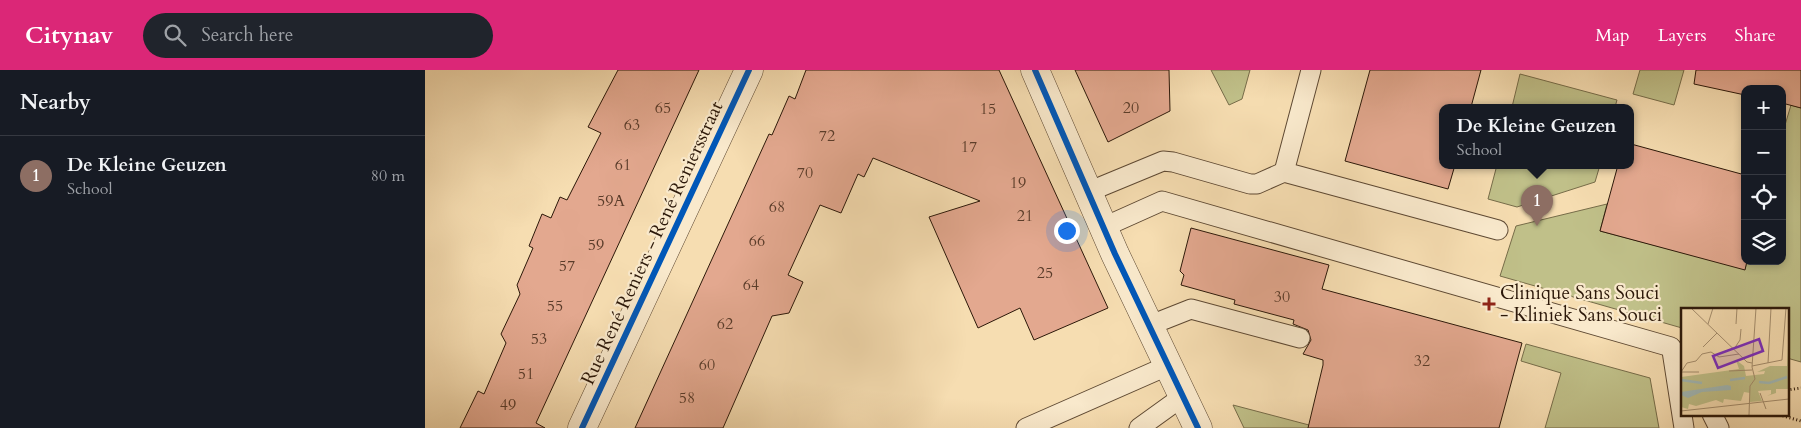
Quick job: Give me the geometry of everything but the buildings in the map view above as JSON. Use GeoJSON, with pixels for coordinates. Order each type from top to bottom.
{"type":"FeatureCollection","features":[{"type":"Feature","properties":{"kind":"street","name":"Rue René Reniers - René Reniersstraat"},"geometry":{"type":"LineString","coordinates":[[582,428],[749,70]]}},
{"type":"Feature","properties":{"kind":"street"},"geometry":{"type":"LineString","coordinates":[[1035,70],[1148,326],[1197,428]]}},
{"type":"Feature","properties":{"kind":"lane"},"geometry":{"type":"LineString","coordinates":[[1284,172],[1311,70]]}},
{"type":"Feature","properties":{"kind":"lane"},"geometry":{"type":"LineString","coordinates":[[1088,192],[1163,161],[1184,164],[1250,184],[1257,184],[1284,172],[1498,230]]}},
{"type":"Feature","properties":{"kind":"lane"},"geometry":{"type":"LineString","coordinates":[[1104,228],[1162,201],[1671,347],[1681,362]]}},
{"type":"Feature","properties":{"kind":"lane"},"geometry":{"type":"LineString","coordinates":[[1148,326],[1191,309],[1300,338]]}},
{"type":"Feature","properties":{"kind":"lane"},"geometry":{"type":"LineString","coordinates":[[1671,347],[1681,409]]}},
{"type":"Feature","properties":{"kind":"lane"},"geometry":{"type":"LineString","coordinates":[[1025,428],[1167,366]]}},
{"type":"Feature","properties":{"kind":"lane"},"geometry":{"type":"LineString","coordinates":[[1139,428],[1182,397]]}},
{"type":"Feature","properties":{"kind":"lane"},"geometry":{"type":"LineString","coordinates":[[1713,416],[1719,428]]}},
{"type":"Feature","properties":{"kind":"path"},"geometry":{"type":"LineString","coordinates":[[1783,416],[1801,421]]}},
{"type":"Feature","properties":{"kind":"green space"},"geometry":{"type":"Polygon","coordinates":[[[1211,70],[1250,70],[1242,99],[1229,105],[1211,70]]]}},
{"type":"Feature","properties":{"kind":"green space"},"geometry":{"type":"Polygon","coordinates":[[[1640,70],[1684,70],[1674,105],[1633,94],[1640,70]]]}},
{"type":"Feature","properties":{"kind":"green space"},"geometry":{"type":"Polygon","coordinates":[[[1520,74],[1617,100],[1616,104],[1513,104],[1520,74]]]}},
{"type":"Feature","properties":{"kind":"green space"},"geometry":{"type":"Polygon","coordinates":[[[1791,105],[1801,108],[1801,362],[1789,359],[1789,308],[1681,308],[1681,328],[1500,276],[1516,226],[1607,204],[1600,231],[1745,269],[1746,265],[1786,265],[1786,122],[1791,105]]]}},
{"type":"Feature","properties":{"kind":"green space"},"geometry":{"type":"Polygon","coordinates":[[[1496,169],[1599,169],[1595,182],[1517,207],[1488,199],[1496,169]]]}},
{"type":"Feature","properties":{"kind":"green space"},"geometry":{"type":"Polygon","coordinates":[[[1526,344],[1650,378],[1659,428],[1545,428],[1561,373],[1521,361],[1526,344]]]}},
{"type":"Feature","properties":{"kind":"green space"},"geometry":{"type":"Polygon","coordinates":[[[1233,405],[1309,425],[1308,428],[1244,428],[1233,405]]]}},
{"type":"Feature","properties":{"kind":"cycle path"},"geometry":{"type":"LineString","coordinates":[[582,428],[749,70]]}},
{"type":"Feature","properties":{"kind":"cycle path"},"geometry":{"type":"LineString","coordinates":[[1035,70],[1115,254],[1198,428]]}},
{"type":"Feature","properties":{"kind":"place","name":"De Kleine Geuzen"},"geometry":{"type":"Point","coordinates":[1537,226]}},
{"type":"Feature","properties":{"kind":"place","name":"Clinique Sans Souci - Kliniek Sans Souci"},"geometry":{"type":"Point","coordinates":[1489,304]}}]}
